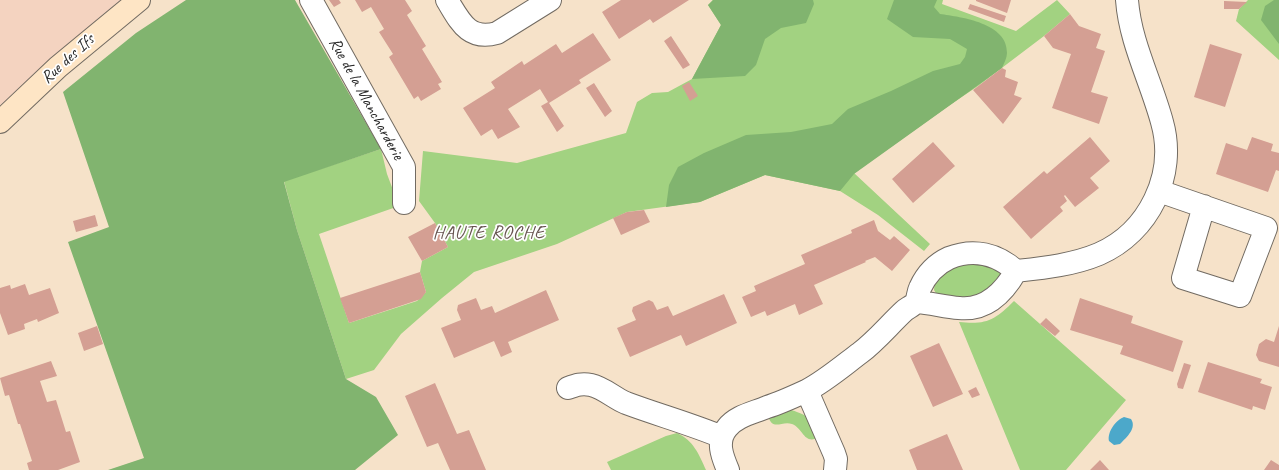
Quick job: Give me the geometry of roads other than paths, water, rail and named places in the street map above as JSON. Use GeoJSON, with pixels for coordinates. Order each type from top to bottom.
{"type":"FeatureCollection","features":[{"type":"Feature","properties":{"kind":"street","name":"Rue des Ifs"},"geometry":{"type":"LineString","coordinates":[[0,122],[58,67],[139,0]]}},
{"type":"Feature","properties":{"kind":"street","name":"Rue de la Mancharderie"},"geometry":{"type":"LineString","coordinates":[[311,0],[404,167],[404,203]]}},
{"type":"Feature","properties":{"kind":"street"},"geometry":{"type":"LineString","coordinates":[[447,0],[464,26],[471,32],[480,35],[488,35],[497,33],[550,0]]}},
{"type":"Feature","properties":{"kind":"street"},"geometry":{"type":"LineString","coordinates":[[916,302],[920,288],[927,276],[936,266],[961,254],[985,254],[1007,263],[1016,271],[1039,268],[1081,260],[1099,254],[1115,246],[1130,235],[1142,221],[1152,206],[1159,191],[1165,168],[1166,139],[1162,122],[1132,32],[1127,0]]}},
{"type":"Feature","properties":{"kind":"street"},"geometry":{"type":"LineString","coordinates":[[1159,191],[1204,206]]}},
{"type":"Feature","properties":{"kind":"street"},"geometry":{"type":"LineString","coordinates":[[728,470],[722,457],[720,447],[722,437],[728,426],[738,418],[780,403],[807,390],[862,352],[904,310],[916,302],[928,302],[958,308],[976,308],[998,296],[1016,271]]}},
{"type":"Feature","properties":{"kind":"street"},"geometry":{"type":"LineString","coordinates":[[568,388],[577,384],[598,387],[625,403],[700,428],[722,437]]}},
{"type":"Feature","properties":{"kind":"street"},"geometry":{"type":"LineString","coordinates":[[807,390],[834,452],[836,459],[835,470]]}},
{"type":"Feature","properties":{"kind":"water"},"geometry":{"type":"Polygon","coordinates":[[[1124,417],[1131,419],[1133,422],[1132,429],[1120,444],[1114,445],[1109,441],[1109,434],[1115,424],[1124,417]]]}},
{"type":"Feature","properties":{"kind":"district","name":"HAUTE ROCHE"},"geometry":{"type":"Point","coordinates":[489,233]}}]}
